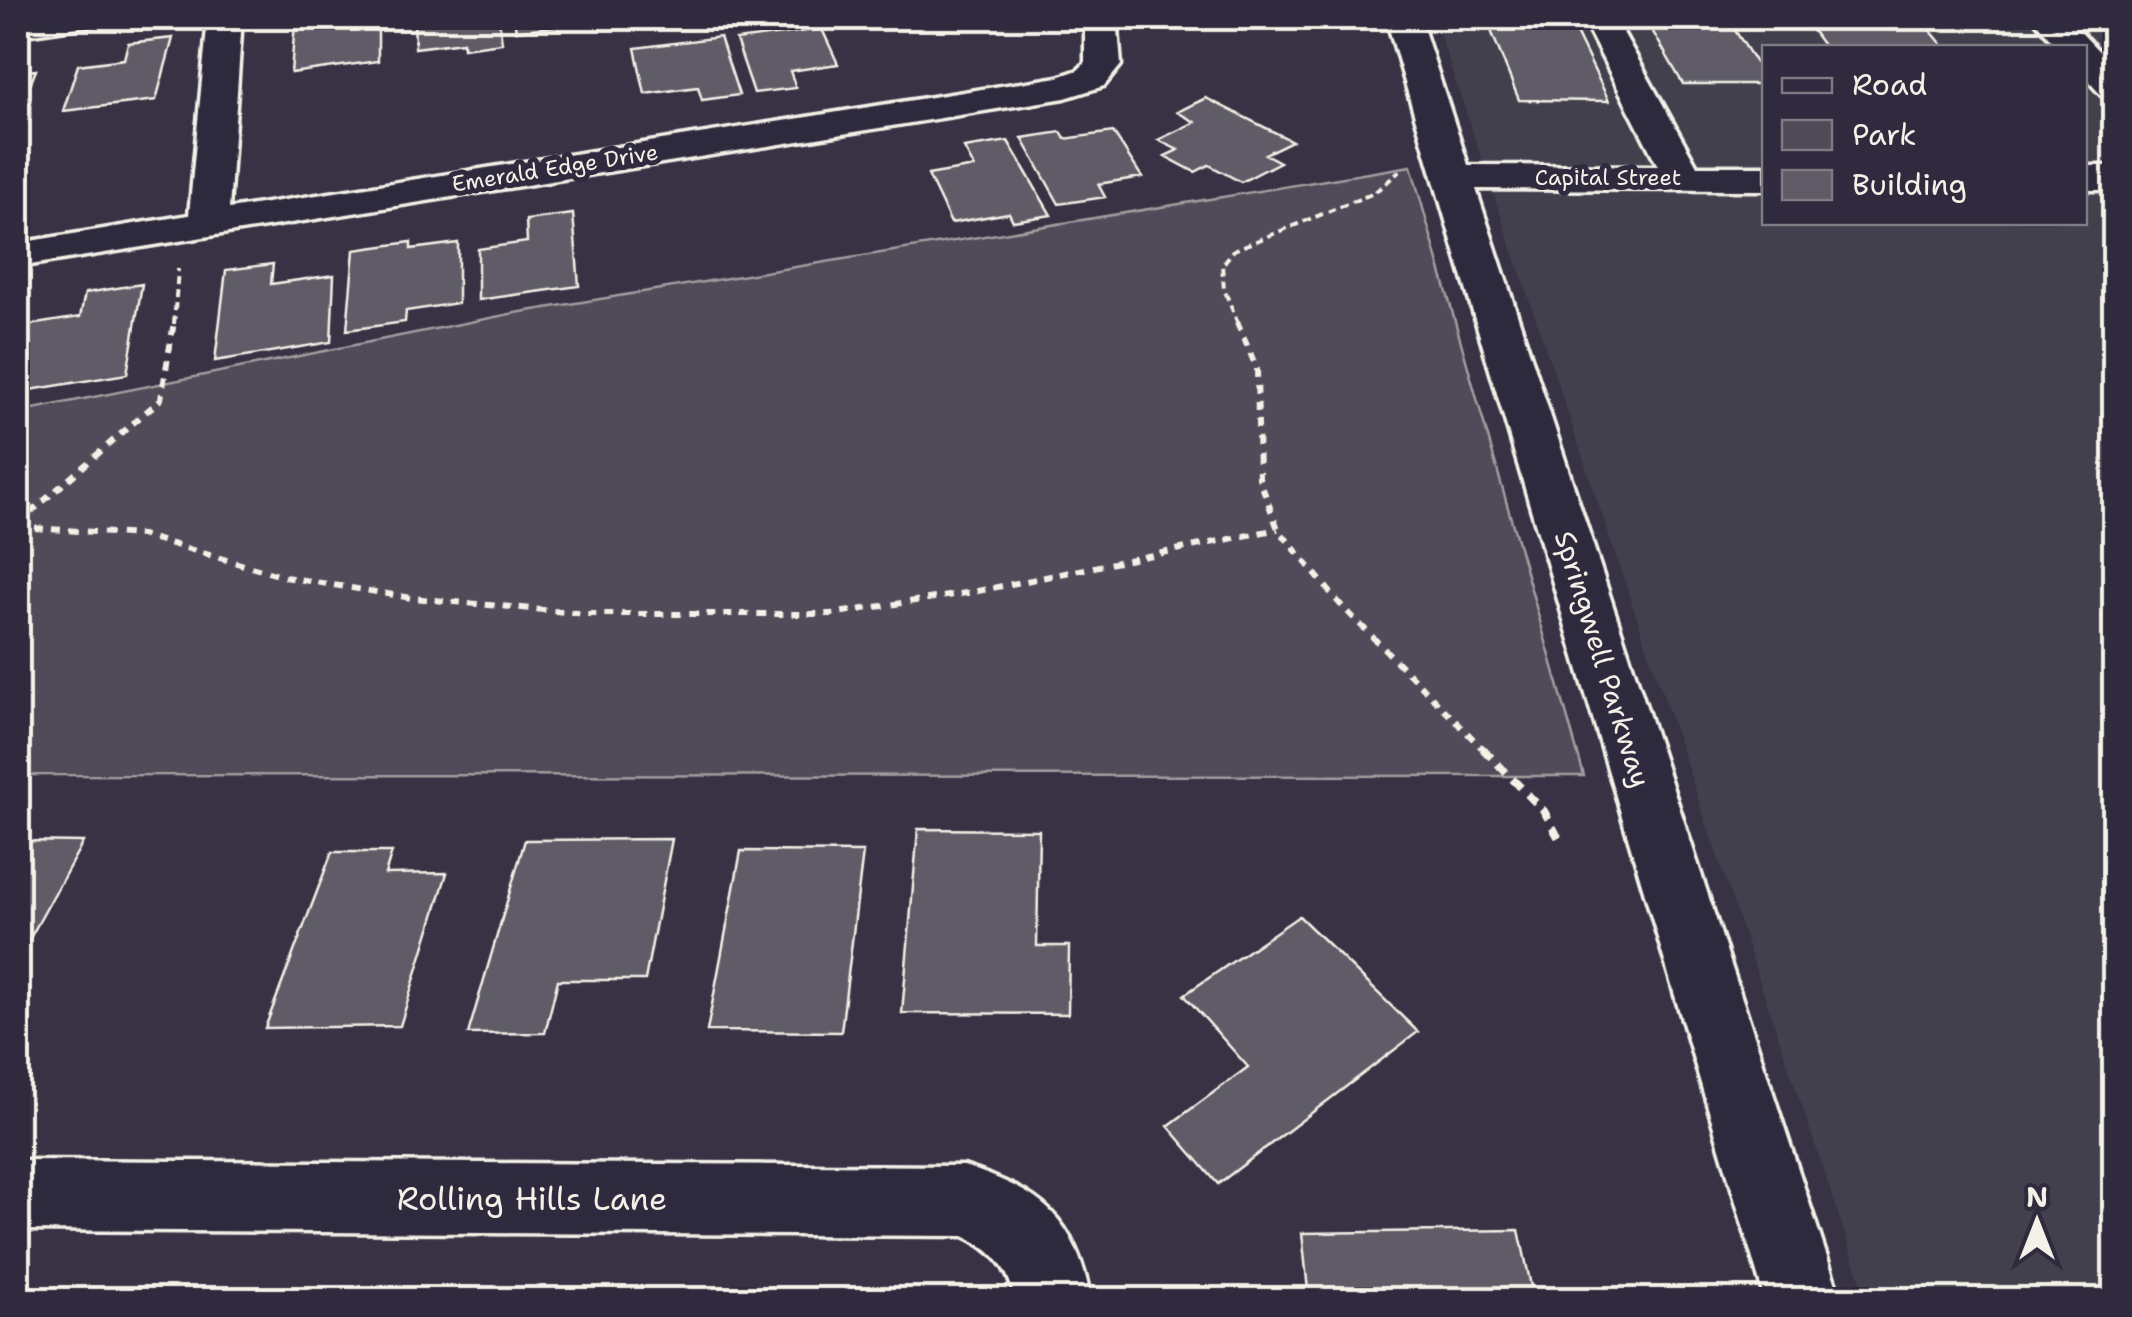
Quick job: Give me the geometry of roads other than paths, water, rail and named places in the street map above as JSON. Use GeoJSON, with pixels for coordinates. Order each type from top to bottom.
{"type":"FeatureCollection","features":[{"type":"Feature","properties":{"kind":"street"},"geometry":{"type":"LineString","coordinates":[[18,26],[81,18]]}},
{"type":"Feature","properties":{"kind":"street"},"geometry":{"type":"LineString","coordinates":[[194,226],[225,18]]}},
{"type":"Feature","properties":{"kind":"street","name":"Emerald Edge Drive"},"geometry":{"type":"LineString","coordinates":[[18,255],[1046,90],[1091,78],[1102,66],[1102,18]]}},
{"type":"Feature","properties":{"kind":"street","name":"Springwell Parkway"},"geometry":{"type":"LineString","coordinates":[[1403,18],[1426,174],[1803,1300]]}},
{"type":"Feature","properties":{"kind":"street"},"geometry":{"type":"LineString","coordinates":[[1599,18],[1683,178]]}},
{"type":"Feature","properties":{"kind":"street"},"geometry":{"type":"LineString","coordinates":[[2049,18],[2074,45]]}},
{"type":"Feature","properties":{"kind":"street"},"geometry":{"type":"LineString","coordinates":[[2087,58],[2114,87]]}},
{"type":"Feature","properties":{"kind":"street","name":"Capital Street"},"geometry":{"type":"LineString","coordinates":[[1426,174],[1762,178]]}},
{"type":"Feature","properties":{"kind":"street"},"geometry":{"type":"LineString","coordinates":[[2087,178],[2114,178]]}},
{"type":"Feature","properties":{"kind":"street","name":"Rolling Hills Lane"},"geometry":{"type":"LineString","coordinates":[[18,1195],[964,1201],[1002,1213],[1042,1271]]}}]}
